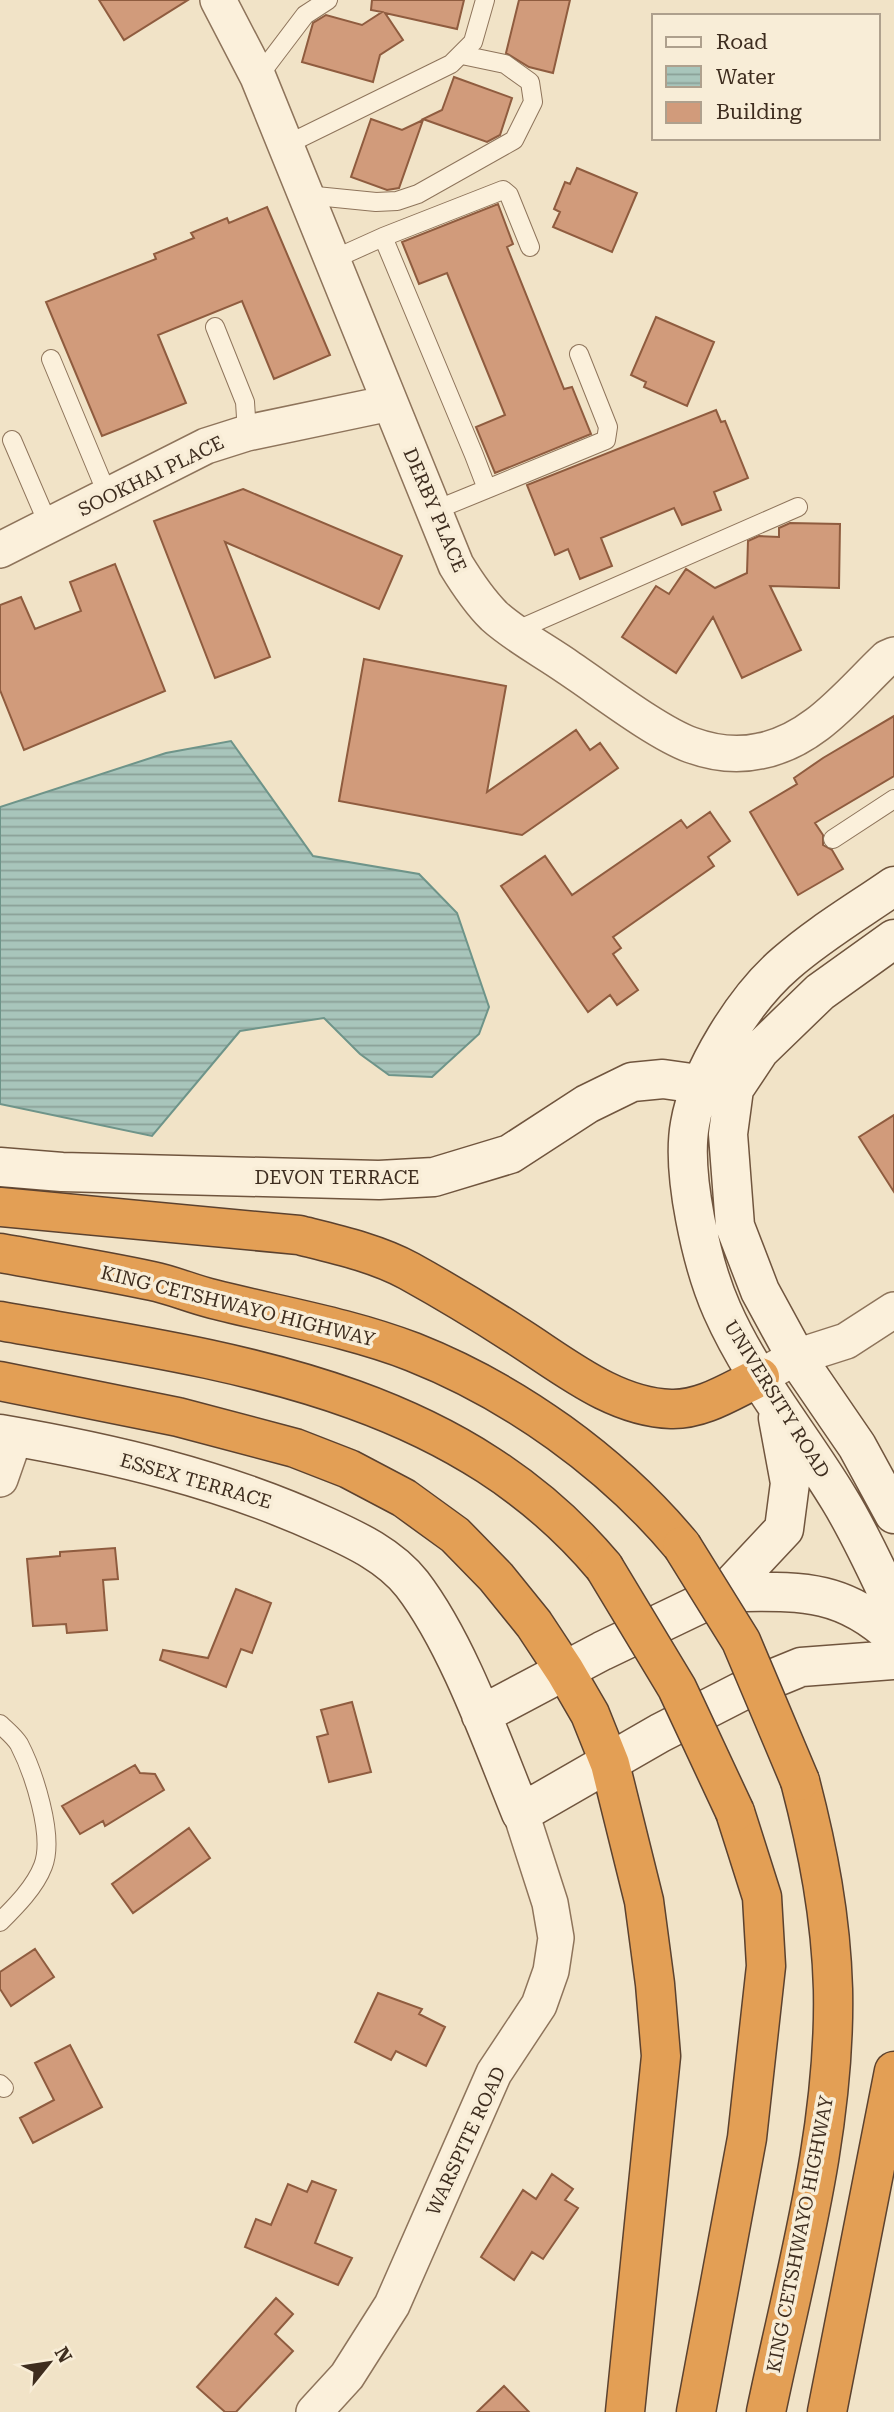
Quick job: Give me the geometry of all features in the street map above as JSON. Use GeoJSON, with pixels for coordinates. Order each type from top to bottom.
{"type":"FeatureCollection","features":[{"type":"Feature","properties":{"kind":"highway"},"geometry":{"type":"LineString","coordinates":[[0,1207],[299,1235],[342,1246],[406,1269],[584,1379],[613,1395],[645,1406],[673,1409],[767,1389]]}},
{"type":"Feature","properties":{"kind":"highway","name":"KING CETSHWAYO HIGHWAY"},"geometry":{"type":"LineString","coordinates":[[0,1253],[154,1281],[211,1299],[323,1324],[414,1353],[514,1404],[573,1444],[647,1506],[682,1546],[741,1641],[800,1781],[819,1852],[829,1920],[833,1991],[830,2080],[820,2154],[766,2412]]}},
{"type":"Feature","properties":{"kind":"highway"},"geometry":{"type":"LineString","coordinates":[[0,1321],[259,1370],[333,1390],[396,1414],[458,1444],[521,1486],[575,1532],[604,1567],[677,1688],[735,1812],[762,1897],[766,1966],[747,2138],[696,2412]]}},
{"type":"Feature","properties":{"kind":"highway"},"geometry":{"type":"LineString","coordinates":[[0,1381],[200,1423],[295,1448],[349,1469],[404,1498],[455,1535],[496,1577],[534,1624],[565,1671],[590,1714],[610,1764],[644,1901],[656,1984],[661,2056],[625,2412]]}},
{"type":"Feature","properties":{"kind":"highway"},"geometry":{"type":"LineString","coordinates":[[827,2412],[894,2071]]}},
{"type":"Feature","properties":{"kind":"street","name":"DERBY PLACE"},"geometry":{"type":"LineString","coordinates":[[218,0],[258,77],[456,565],[469,586],[495,617],[689,744],[721,753],[758,752],[781,746],[808,732],[887,658],[894,655]]}},
{"type":"Feature","properties":{"kind":"street","name":"SOOKHAI PLACE"},"geometry":{"type":"LineString","coordinates":[[0,550],[206,446],[247,433],[390,403]]}},
{"type":"Feature","properties":{"kind":"street","name":"UNIVERSITY ROAD"},"geometry":{"type":"LineString","coordinates":[[892,1504],[857,1446],[796,1357],[761,1291],[735,1226],[729,1178],[728,1134],[719,1087],[726,1040],[755,995],[786,963],[894,886]]}},
{"type":"Feature","properties":{"kind":"street","name":"UNIVERSITY ROAD"},"geometry":{"type":"LineString","coordinates":[[894,939],[820,992],[719,1087],[690,1124],[688,1167],[705,1262],[722,1311],[767,1389],[840,1499],[894,1608]]}},
{"type":"Feature","properties":{"kind":"street","name":"DEVON TERRACE"},"geometry":{"type":"LineString","coordinates":[[0,1167],[62,1172],[379,1180],[434,1177],[510,1154],[587,1104],[632,1082],[663,1079],[719,1087]]}},
{"type":"Feature","properties":{"kind":"street"},"geometry":{"type":"LineString","coordinates":[[481,1715],[726,1592],[784,1529],[790,1483],[767,1389],[796,1357],[846,1341],[894,1310]]}},
{"type":"Feature","properties":{"kind":"street"},"geometry":{"type":"LineString","coordinates":[[0,1479],[8,1435]]}},
{"type":"Feature","properties":{"kind":"street","name":"ESSEX TERRACE"},"geometry":{"type":"LineString","coordinates":[[8,1435],[153,1466],[267,1499],[363,1544],[400,1570],[437,1622],[481,1715],[521,1813]]}},
{"type":"Feature","properties":{"kind":"street"},"geometry":{"type":"LineString","coordinates":[[726,1592],[804,1591],[830,1597],[880,1625],[894,1637]]}},
{"type":"Feature","properties":{"kind":"street"},"geometry":{"type":"LineString","coordinates":[[521,1813],[660,1733],[740,1692],[801,1667],[894,1660]]}},
{"type":"Feature","properties":{"kind":"street","name":"WARSPITE ROAD"},"geometry":{"type":"LineString","coordinates":[[314,2412],[347,2376],[392,2305],[494,2073],[539,2005],[551,1971],[556,1938],[550,1903],[521,1813]]}},
{"type":"Feature","properties":{"kind":"lane"},"geometry":{"type":"LineString","coordinates":[[258,77],[305,15],[328,0]]}},
{"type":"Feature","properties":{"kind":"lane"},"geometry":{"type":"LineString","coordinates":[[286,145],[451,64],[462,55],[478,30],[485,0]]}},
{"type":"Feature","properties":{"kind":"lane"},"geometry":{"type":"LineString","coordinates":[[306,195],[397,201],[418,194],[514,140],[535,96],[530,82],[505,64],[462,55]]}},
{"type":"Feature","properties":{"kind":"lane"},"geometry":{"type":"LineString","coordinates":[[332,260],[503,190],[509,195],[530,247]]}},
{"type":"Feature","properties":{"kind":"lane"},"geometry":{"type":"LineString","coordinates":[[383,237],[487,489]]}},
{"type":"Feature","properties":{"kind":"lane"},"geometry":{"type":"LineString","coordinates":[[215,327],[245,402],[247,433]]}},
{"type":"Feature","properties":{"kind":"lane"},"geometry":{"type":"LineString","coordinates":[[433,511],[606,440],[608,427],[579,354]]}},
{"type":"Feature","properties":{"kind":"lane"},"geometry":{"type":"LineString","coordinates":[[51,359],[108,496]]}},
{"type":"Feature","properties":{"kind":"lane"},"geometry":{"type":"LineString","coordinates":[[12,440],[48,526]]}},
{"type":"Feature","properties":{"kind":"lane"},"geometry":{"type":"LineString","coordinates":[[515,631],[798,507]]}},
{"type":"Feature","properties":{"kind":"lane"},"geometry":{"type":"LineString","coordinates":[[833,839],[894,799]]}},
{"type":"Feature","properties":{"kind":"lane"},"geometry":{"type":"LineString","coordinates":[[0,1724],[17,1741],[33,1776],[46,1832],[44,1864],[21,1902],[0,1922]]}},
{"type":"Feature","properties":{"kind":"water"},"geometry":{"type":"Polygon","coordinates":[[[231,741],[313,856],[419,874],[457,913],[489,1007],[479,1034],[432,1077],[389,1075],[360,1054],[324,1018],[240,1031],[152,1136],[0,1104],[0,807],[166,753],[231,741]]]}},
{"type":"Feature","properties":{"kind":"building"},"geometry":{"type":"Polygon","coordinates":[[[99,0],[188,0],[124,40],[99,0]]]}},
{"type":"Feature","properties":{"kind":"building"},"geometry":{"type":"Polygon","coordinates":[[[372,0],[464,0],[457,29],[385,13],[403,40],[380,55],[373,82],[302,62],[313,23],[326,15],[362,25],[382,12],[371,10],[372,0]]]}},
{"type":"Feature","properties":{"kind":"building"},"geometry":{"type":"Polygon","coordinates":[[[519,0],[570,0],[553,73],[529,67],[506,53],[519,0]]]}},
{"type":"Feature","properties":{"kind":"building"},"geometry":{"type":"Polygon","coordinates":[[[454,77],[512,98],[500,135],[487,142],[423,119],[442,110],[454,77]]]}},
{"type":"Feature","properties":{"kind":"building"},"geometry":{"type":"Polygon","coordinates":[[[371,119],[402,130],[423,120],[399,188],[387,190],[351,177],[371,119]]]}},
{"type":"Feature","properties":{"kind":"building"},"geometry":{"type":"Polygon","coordinates":[[[577,168],[637,193],[612,252],[553,227],[560,212],[554,209],[565,182],[570,184],[577,168]]]}},
{"type":"Feature","properties":{"kind":"building"},"geometry":{"type":"Polygon","coordinates":[[[498,204],[513,244],[507,247],[564,389],[572,387],[591,434],[495,473],[476,427],[505,415],[447,273],[419,284],[402,242],[498,204]]]}},
{"type":"Feature","properties":{"kind":"building"},"geometry":{"type":"Polygon","coordinates":[[[267,207],[330,355],[274,379],[242,301],[158,335],[186,403],[102,436],[46,302],[156,259],[154,254],[194,238],[191,233],[227,218],[229,223],[267,207]]]}},
{"type":"Feature","properties":{"kind":"building"},"geometry":{"type":"Polygon","coordinates":[[[656,317],[714,342],[687,406],[644,387],[646,382],[631,375],[656,317]]]}},
{"type":"Feature","properties":{"kind":"building"},"geometry":{"type":"Polygon","coordinates":[[[716,410],[721,422],[725,421],[748,478],[714,492],[721,510],[682,525],[674,508],[601,538],[612,566],[580,579],[568,549],[555,555],[527,485],[716,410]]]}},
{"type":"Feature","properties":{"kind":"building"},"geometry":{"type":"Polygon","coordinates":[[[243,489],[402,556],[379,609],[225,542],[270,657],[215,678],[154,521],[243,489]]]}},
{"type":"Feature","properties":{"kind":"building"},"geometry":{"type":"Polygon","coordinates":[[[790,523],[840,524],[839,588],[770,586],[801,650],[742,678],[713,617],[676,673],[622,637],[656,586],[669,594],[686,569],[715,588],[747,573],[748,541],[759,536],[779,537],[779,528],[790,523]]]}},
{"type":"Feature","properties":{"kind":"building"},"geometry":{"type":"Polygon","coordinates":[[[115,564],[165,691],[24,750],[0,690],[0,605],[21,597],[35,629],[81,611],[70,582],[115,564]]]}},
{"type":"Feature","properties":{"kind":"building"},"geometry":{"type":"Polygon","coordinates":[[[364,659],[506,686],[487,792],[576,730],[590,750],[600,743],[618,768],[522,835],[339,801],[364,659]]]}},
{"type":"Feature","properties":{"kind":"building"},"geometry":{"type":"Polygon","coordinates":[[[894,716],[894,776],[815,823],[823,835],[823,845],[832,850],[843,869],[798,895],[750,812],[797,784],[794,778],[823,758],[894,716]]]}},
{"type":"Feature","properties":{"kind":"building"},"geometry":{"type":"Polygon","coordinates":[[[710,812],[730,841],[708,857],[714,866],[613,937],[621,948],[613,954],[638,990],[617,1005],[610,995],[588,1012],[501,886],[545,856],[572,895],[681,820],[687,828],[710,812]]]}},
{"type":"Feature","properties":{"kind":"building"},"geometry":{"type":"Polygon","coordinates":[[[894,1115],[894,1192],[859,1137],[894,1115]]]}},
{"type":"Feature","properties":{"kind":"building"},"geometry":{"type":"Polygon","coordinates":[[[115,1548],[118,1579],[103,1580],[107,1630],[67,1633],[66,1624],[33,1626],[27,1559],[60,1556],[60,1552],[115,1548]]]}},
{"type":"Feature","properties":{"kind":"building"},"geometry":{"type":"Polygon","coordinates":[[[236,1589],[271,1603],[252,1653],[241,1649],[226,1687],[160,1660],[163,1650],[208,1658],[236,1589]]]}},
{"type":"Feature","properties":{"kind":"building"},"geometry":{"type":"Polygon","coordinates":[[[352,1702],[371,1772],[329,1782],[317,1737],[328,1734],[321,1710],[352,1702]]]}},
{"type":"Feature","properties":{"kind":"building"},"geometry":{"type":"Polygon","coordinates":[[[135,1765],[140,1773],[155,1774],[164,1790],[105,1826],[103,1821],[80,1834],[62,1806],[135,1765]]]}},
{"type":"Feature","properties":{"kind":"building"},"geometry":{"type":"Polygon","coordinates":[[[189,1828],[210,1858],[133,1913],[112,1884],[189,1828]]]}},
{"type":"Feature","properties":{"kind":"building"},"geometry":{"type":"Polygon","coordinates":[[[35,1949],[54,1977],[11,2006],[0,1989],[0,1972],[35,1949]]]}},
{"type":"Feature","properties":{"kind":"building"},"geometry":{"type":"Polygon","coordinates":[[[378,1993],[422,2009],[419,2014],[445,2027],[426,2066],[396,2051],[391,2060],[355,2042],[378,1993]]]}},
{"type":"Feature","properties":{"kind":"building"},"geometry":{"type":"Polygon","coordinates":[[[70,2045],[102,2107],[33,2143],[20,2118],[54,2100],[35,2063],[70,2045]]]}},
{"type":"Feature","properties":{"kind":"building"},"geometry":{"type":"Polygon","coordinates":[[[552,2174],[573,2189],[565,2200],[578,2208],[543,2259],[532,2252],[514,2280],[481,2257],[523,2190],[536,2199],[552,2174]]]}},
{"type":"Feature","properties":{"kind":"building"},"geometry":{"type":"Polygon","coordinates":[[[312,2181],[336,2190],[315,2243],[352,2258],[338,2285],[245,2247],[256,2219],[271,2225],[288,2184],[307,2192],[312,2181]]]}},
{"type":"Feature","properties":{"kind":"building"},"geometry":{"type":"Polygon","coordinates":[[[276,2298],[293,2314],[275,2334],[293,2351],[236,2412],[225,2412],[197,2387],[276,2298]]]}},
{"type":"Feature","properties":{"kind":"building"},"geometry":{"type":"Polygon","coordinates":[[[504,2386],[529,2412],[477,2412],[504,2386]]]}}]}
